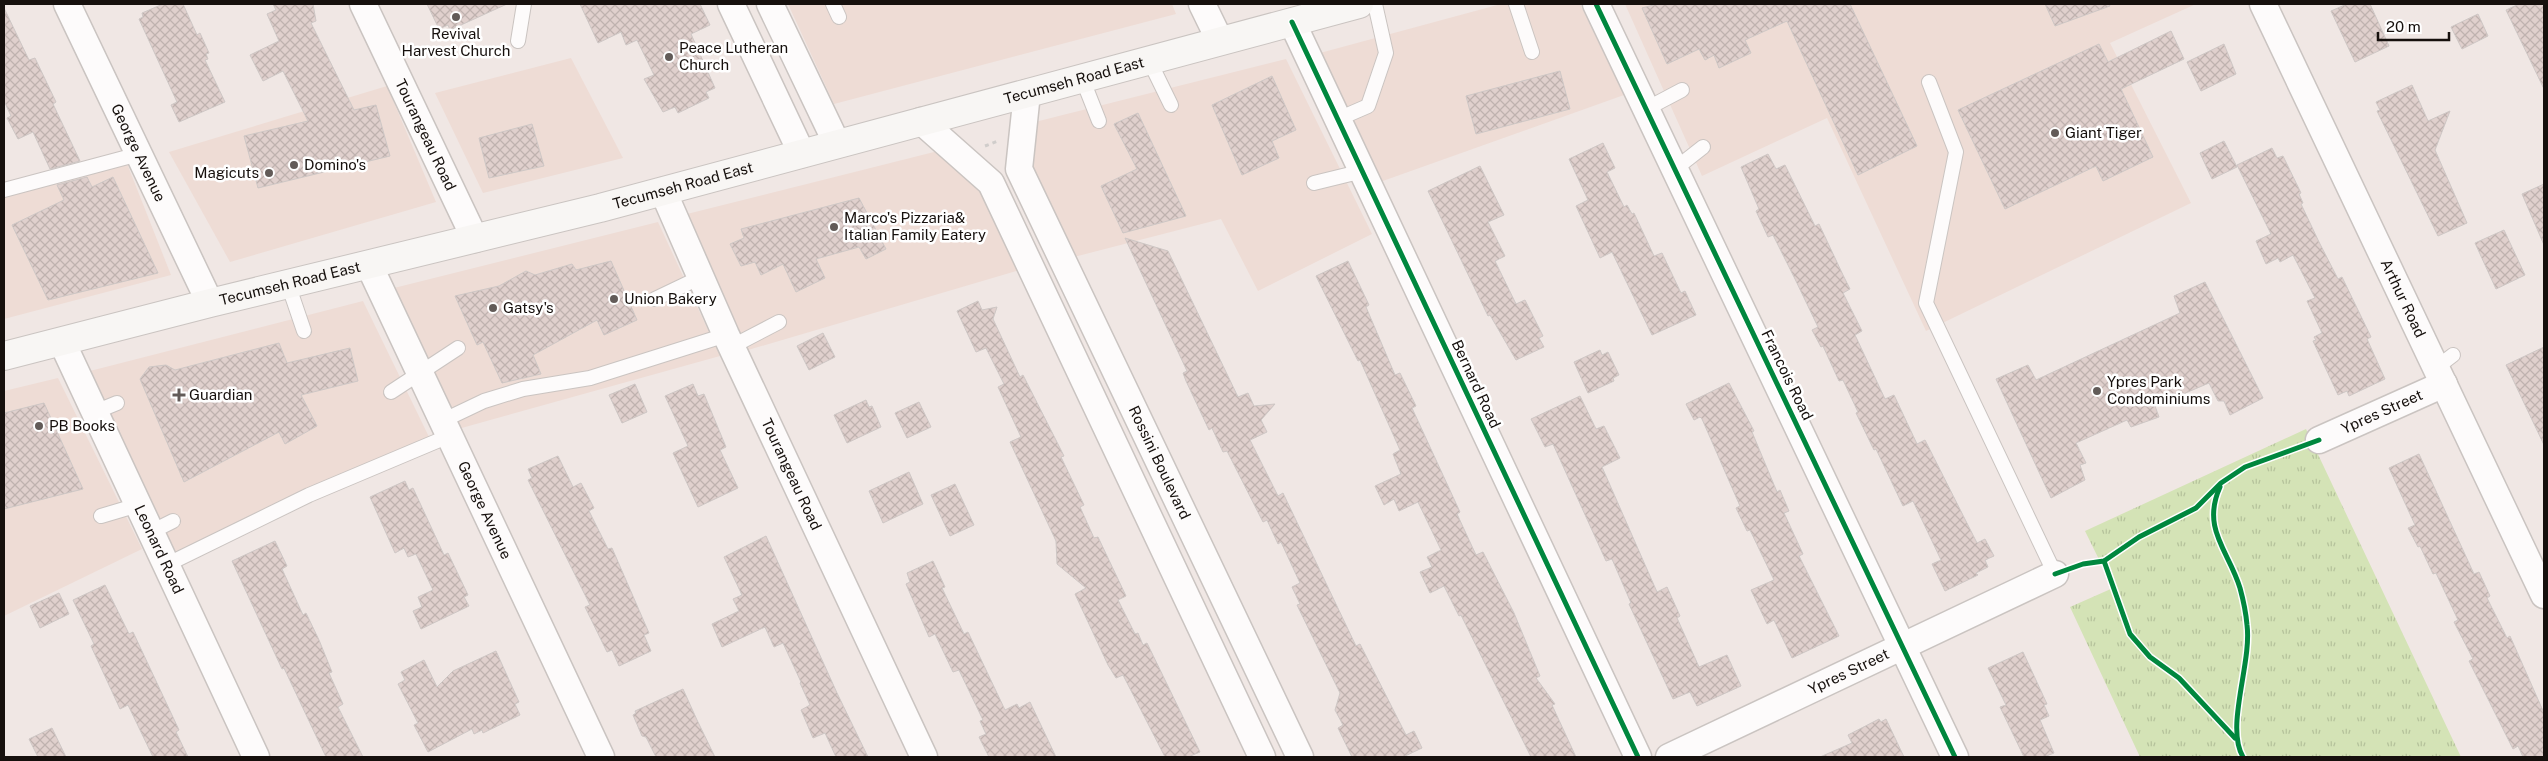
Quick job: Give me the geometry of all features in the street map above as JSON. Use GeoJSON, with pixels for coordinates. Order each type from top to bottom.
{"type":"FeatureCollection","features":[{"type":"Feature","properties":{"kind":"main road","name":"Tecumseh Road East"},"geometry":{"type":"LineString","coordinates":[[4,356],[663,191],[1360,4]]}},
{"type":"Feature","properties":{"kind":"street","name":"George Avenue"},"geometry":{"type":"LineString","coordinates":[[67,4],[210,303]]}},
{"type":"Feature","properties":{"kind":"street","name":"Tourangeau Road"},"geometry":{"type":"LineString","coordinates":[[363,4],[475,239]]}},
{"type":"Feature","properties":{"kind":"street"},"geometry":{"type":"LineString","coordinates":[[731,4],[802,154]]}},
{"type":"Feature","properties":{"kind":"street"},"geometry":{"type":"LineString","coordinates":[[770,4],[837,144]]}},
{"type":"Feature","properties":{"kind":"street"},"geometry":{"type":"LineString","coordinates":[[1202,4],[1220,41]]}},
{"type":"Feature","properties":{"kind":"street","name":"Francois Road"},"geometry":{"type":"LineString","coordinates":[[1596,4],[1955,757]]}},
{"type":"Feature","properties":{"kind":"street","name":"Arthur Road"},"geometry":{"type":"LineString","coordinates":[[2262,4],[2444,369],[2544,595]]}},
{"type":"Feature","properties":{"kind":"street","name":"Bernard Road"},"geometry":{"type":"LineString","coordinates":[[1292,22],[1638,757]]}},
{"type":"Feature","properties":{"kind":"street"},"geometry":{"type":"LineString","coordinates":[[991,183],[1019,169],[1027,93]]}},
{"type":"Feature","properties":{"kind":"street"},"geometry":{"type":"LineString","coordinates":[[922,121],[991,183],[1262,757]]}},
{"type":"Feature","properties":{"kind":"street","name":"Rossini Boulevard"},"geometry":{"type":"LineString","coordinates":[[1019,169],[1300,757]]}},
{"type":"Feature","properties":{"kind":"street","name":"Tourangeau Road"},"geometry":{"type":"LineString","coordinates":[[663,191],[729,341],[924,757]]}},
{"type":"Feature","properties":{"kind":"street","name":"George Avenue"},"geometry":{"type":"LineString","coordinates":[[368,265],[601,757]]}},
{"type":"Feature","properties":{"kind":"street","name":"Leonard Road"},"geometry":{"type":"LineString","coordinates":[[62,342],[106,408],[138,505],[162,527],[166,565],[256,757]]}},
{"type":"Feature","properties":{"kind":"street","name":"Ypres Street"},"geometry":{"type":"LineString","coordinates":[[2319,440],[2444,369]]}},
{"type":"Feature","properties":{"kind":"street","name":"Ypres Street"},"geometry":{"type":"LineString","coordinates":[[1669,757],[2055,574]]}},
{"type":"Feature","properties":{"kind":"lane"},"geometry":{"type":"LineString","coordinates":[[518,41],[524,4]]}},
{"type":"Feature","properties":{"kind":"lane"},"geometry":{"type":"LineString","coordinates":[[833,4],[839,17]]}},
{"type":"Feature","properties":{"kind":"lane"},"geometry":{"type":"LineString","coordinates":[[1338,119],[1368,106],[1386,53],[1375,4]]}},
{"type":"Feature","properties":{"kind":"lane"},"geometry":{"type":"LineString","coordinates":[[1516,4],[1532,52]]}},
{"type":"Feature","properties":{"kind":"lane"},"geometry":{"type":"LineString","coordinates":[[1149,60],[1170,106]]}},
{"type":"Feature","properties":{"kind":"lane"},"geometry":{"type":"LineString","coordinates":[[1082,78],[1098,121]]}},
{"type":"Feature","properties":{"kind":"lane"},"geometry":{"type":"LineString","coordinates":[[1930,82],[1956,152],[1926,303],[2055,574]]}},
{"type":"Feature","properties":{"kind":"lane"},"geometry":{"type":"LineString","coordinates":[[1646,109],[1682,90]]}},
{"type":"Feature","properties":{"kind":"lane"},"geometry":{"type":"LineString","coordinates":[[1675,168],[1703,147]]}},
{"type":"Feature","properties":{"kind":"lane"},"geometry":{"type":"LineString","coordinates":[[4,190],[139,154]]}},
{"type":"Feature","properties":{"kind":"lane"},"geometry":{"type":"LineString","coordinates":[[1314,183],[1362,171]]}},
{"type":"Feature","properties":{"kind":"lane"},"geometry":{"type":"LineString","coordinates":[[655,300],[701,277]]}},
{"type":"Feature","properties":{"kind":"lane"},"geometry":{"type":"LineString","coordinates":[[288,284],[304,331]]}},
{"type":"Feature","properties":{"kind":"lane"},"geometry":{"type":"LineString","coordinates":[[166,565],[446,429],[484,401],[523,389],[590,378],[729,341],[779,322]]}},
{"type":"Feature","properties":{"kind":"lane"},"geometry":{"type":"LineString","coordinates":[[391,392],[458,348]]}},
{"type":"Feature","properties":{"kind":"lane"},"geometry":{"type":"LineString","coordinates":[[101,516],[138,505]]}},
{"type":"Feature","properties":{"kind":"path"},"geometry":{"type":"LineString","coordinates":[[976,148],[1003,140]]}},
{"type":"Feature","properties":{"kind":"shaded area"},"geometry":{"type":"Polygon","coordinates":[[[788,4],[1172,4],[1176,14],[834,104],[788,4]]]}},
{"type":"Feature","properties":{"kind":"shaded area"},"geometry":{"type":"Polygon","coordinates":[[[1501,4],[1580,4],[1624,95],[1380,182],[1320,53],[1501,4]]]}},
{"type":"Feature","properties":{"kind":"shaded area"},"geometry":{"type":"Polygon","coordinates":[[[1625,4],[2196,4],[2110,43],[2191,203],[1926,331],[1827,118],[1702,176],[1625,4]]]}},
{"type":"Feature","properties":{"kind":"shaded area"},"geometry":{"type":"Polygon","coordinates":[[[571,58],[623,158],[483,193],[435,93],[571,58]]]}},
{"type":"Feature","properties":{"kind":"shaded area"},"geometry":{"type":"Polygon","coordinates":[[[1286,59],[1372,234],[1258,291],[1221,219],[1074,257],[1015,127],[1286,59]]]}},
{"type":"Feature","properties":{"kind":"shaded area"},"geometry":{"type":"Polygon","coordinates":[[[387,86],[436,202],[230,262],[169,152],[387,86]]]}},
{"type":"Feature","properties":{"kind":"shaded area"},"geometry":{"type":"Polygon","coordinates":[[[942,150],[979,180],[1023,269],[748,350],[683,215],[942,150]]]}},
{"type":"Feature","properties":{"kind":"shaded area"},"geometry":{"type":"Polygon","coordinates":[[[124,156],[171,275],[4,319],[4,189],[124,156]]]}},
{"type":"Feature","properties":{"kind":"shaded area"},"geometry":{"type":"Polygon","coordinates":[[[658,222],[720,356],[458,429],[394,288],[658,222]]]}},
{"type":"Feature","properties":{"kind":"shaded area"},"geometry":{"type":"Polygon","coordinates":[[[363,301],[430,439],[175,559],[86,372],[363,301]]]}},
{"type":"Feature","properties":{"kind":"shaded area"},"geometry":{"type":"Polygon","coordinates":[[[58,378],[142,549],[4,616],[4,391],[58,378]]]}},
{"type":"Feature","properties":{"kind":"green space"},"geometry":{"type":"Polygon","coordinates":[[[2306,429],[2461,757],[2140,757],[2070,607],[2113,588],[2085,531],[2306,429]]]}},
{"type":"Feature","properties":{"kind":"building"},"geometry":{"type":"Polygon","coordinates":[[[163,4],[183,4],[197,35],[200,33],[209,53],[206,54],[208,59],[205,60],[225,102],[179,122],[171,105],[177,102],[139,19],[143,17],[142,13],[163,4]]]}},
{"type":"Feature","properties":{"kind":"building"},"geometry":{"type":"Polygon","coordinates":[[[273,4],[313,4],[316,21],[311,23],[354,110],[376,105],[390,156],[258,188],[244,136],[308,121],[283,71],[263,81],[250,55],[279,41],[267,14],[276,10],[273,4]]]}},
{"type":"Feature","properties":{"kind":"building","name":"Revival Harvest Church"},"geometry":{"type":"Polygon","coordinates":[[[427,4],[507,4],[450,30],[448,25],[439,29],[427,4]]]}},
{"type":"Feature","properties":{"kind":"building","name":"Peace Lutheran Church"},"geometry":{"type":"Polygon","coordinates":[[[580,4],[700,4],[710,25],[691,34],[715,88],[706,92],[709,98],[678,113],[675,107],[663,112],[644,79],[654,75],[637,40],[626,45],[621,32],[598,43],[580,4]]]}},
{"type":"Feature","properties":{"kind":"building"},"geometry":{"type":"Polygon","coordinates":[[[1657,4],[1850,4],[1917,146],[1858,175],[1787,21],[1745,40],[1751,53],[1719,68],[1714,55],[1705,60],[1699,49],[1667,64],[1642,8],[1657,4]]]}},
{"type":"Feature","properties":{"kind":"building"},"geometry":{"type":"Polygon","coordinates":[[[2045,4],[2109,4],[2110,6],[2055,26],[2045,4]]]}},
{"type":"Feature","properties":{"kind":"building"},"geometry":{"type":"Polygon","coordinates":[[[2347,4],[2370,4],[2389,46],[2355,62],[2331,11],[2347,4]]]}},
{"type":"Feature","properties":{"kind":"building"},"geometry":{"type":"Polygon","coordinates":[[[2519,4],[2544,4],[2544,89],[2506,10],[2519,4]]]}},
{"type":"Feature","properties":{"kind":"building"},"geometry":{"type":"Polygon","coordinates":[[[4,8],[29,60],[35,58],[56,102],[53,104],[80,161],[50,169],[33,132],[18,139],[7,118],[11,116],[4,101],[4,8]]]}},
{"type":"Feature","properties":{"kind":"building"},"geometry":{"type":"Polygon","coordinates":[[[2478,14],[2488,36],[2462,49],[2451,27],[2478,14]]]}},
{"type":"Feature","properties":{"kind":"building","name":"Giant Tiger"},"geometry":{"type":"Polygon","coordinates":[[[2171,31],[2184,59],[2121,89],[2153,157],[2103,181],[2096,166],[2005,209],[1958,110],[2099,44],[2108,62],[2171,31]]]}},
{"type":"Feature","properties":{"kind":"building"},"geometry":{"type":"Polygon","coordinates":[[[2224,44],[2236,74],[2201,91],[2187,62],[2224,44]]]}},
{"type":"Feature","properties":{"kind":"building"},"geometry":{"type":"Polygon","coordinates":[[[1560,71],[1570,109],[1476,134],[1466,96],[1560,71]]]}},
{"type":"Feature","properties":{"kind":"building"},"geometry":{"type":"Polygon","coordinates":[[[1272,76],[1296,130],[1272,141],[1279,158],[1242,175],[1212,105],[1272,76]]]}},
{"type":"Feature","properties":{"kind":"building"},"geometry":{"type":"Polygon","coordinates":[[[2412,85],[2428,121],[2450,111],[2435,150],[2467,223],[2438,236],[2377,111],[2380,110],[2376,102],[2412,85]]]}},
{"type":"Feature","properties":{"kind":"building"},"geometry":{"type":"Polygon","coordinates":[[[1138,113],[1186,216],[1123,233],[1101,186],[1137,169],[1114,124],[1138,113]]]}},
{"type":"Feature","properties":{"kind":"building"},"geometry":{"type":"Polygon","coordinates":[[[532,124],[544,166],[489,178],[479,138],[532,124]]]}},
{"type":"Feature","properties":{"kind":"building"},"geometry":{"type":"Polygon","coordinates":[[[2224,141],[2237,167],[2212,179],[2200,153],[2224,141]]]}},
{"type":"Feature","properties":{"kind":"building"},"geometry":{"type":"Polygon","coordinates":[[[1603,143],[1615,168],[1607,172],[1624,207],[1627,205],[1632,214],[1634,213],[1654,256],[1662,253],[1681,293],[1685,291],[1696,315],[1652,335],[1612,252],[1600,258],[1576,206],[1588,200],[1569,159],[1603,143]]]}},
{"type":"Feature","properties":{"kind":"building"},"geometry":{"type":"Polygon","coordinates":[[[2272,148],[2277,158],[2283,156],[2301,193],[2299,194],[2303,203],[2301,204],[2319,242],[2338,279],[2342,277],[2371,337],[2367,339],[2385,379],[2349,396],[2347,391],[2338,395],[2313,341],[2316,340],[2314,337],[2322,333],[2307,301],[2315,298],[2293,255],[2280,262],[2278,258],[2266,264],[2256,241],[2271,234],[2237,165],[2272,148]]]}},
{"type":"Feature","properties":{"kind":"building"},"geometry":{"type":"Polygon","coordinates":[[[1768,154],[1776,169],[1785,165],[1815,226],[1819,224],[1850,289],[1843,293],[1862,331],[1855,335],[1885,399],[1894,395],[1917,444],[1925,440],[1977,543],[1985,539],[1994,556],[1985,560],[1988,567],[1976,573],[1978,575],[1945,591],[1932,564],[1941,560],[1913,501],[1903,506],[1876,449],[1874,450],[1856,413],[1858,412],[1843,380],[1839,381],[1823,346],[1821,347],[1812,330],[1818,327],[1795,279],[1773,235],[1768,237],[1756,211],[1759,209],[1741,167],[1768,154]]]}},
{"type":"Feature","properties":{"kind":"building"},"geometry":{"type":"Polygon","coordinates":[[[1480,166],[1504,215],[1488,222],[1505,256],[1495,261],[1516,304],[1525,300],[1543,336],[1539,338],[1544,347],[1516,360],[1490,315],[1488,316],[1428,191],[1480,166]]]}},
{"type":"Feature","properties":{"kind":"building"},"geometry":{"type":"Polygon","coordinates":[[[87,177],[92,187],[113,177],[158,273],[48,300],[12,225],[64,200],[57,185],[87,177]]]}},
{"type":"Feature","properties":{"kind":"building"},"geometry":{"type":"Polygon","coordinates":[[[2544,184],[2544,245],[2522,194],[2544,184]]]}},
{"type":"Feature","properties":{"kind":"building"},"geometry":{"type":"Polygon","coordinates":[[[859,198],[886,249],[866,259],[859,247],[816,259],[825,278],[796,292],[783,264],[761,275],[755,262],[741,266],[730,244],[744,238],[741,229],[859,198]]]}},
{"type":"Feature","properties":{"kind":"building"},"geometry":{"type":"Polygon","coordinates":[[[2504,230],[2525,275],[2496,289],[2475,243],[2504,230]]]}},
{"type":"Feature","properties":{"kind":"building"},"geometry":{"type":"Polygon","coordinates":[[[1125,238],[1168,251],[1238,397],[1248,393],[1254,406],[1275,404],[1261,420],[1267,432],[1250,440],[1278,496],[1283,493],[1356,646],[1360,644],[1406,735],[1414,731],[1422,748],[1403,757],[1352,757],[1338,728],[1343,725],[1335,710],[1340,693],[1297,605],[1300,604],[1292,587],[1300,583],[1281,542],[1278,544],[1267,520],[1263,522],[1227,451],[1223,452],[1212,428],[1209,430],[1183,373],[1187,371],[1125,238]]]}},
{"type":"Feature","properties":{"kind":"building"},"geometry":{"type":"Polygon","coordinates":[[[611,261],[637,320],[604,335],[597,320],[533,355],[541,374],[502,383],[483,342],[477,345],[455,296],[499,286],[526,271],[535,275],[572,264],[576,270],[611,261]]]}},
{"type":"Feature","properties":{"kind":"building"},"geometry":{"type":"Polygon","coordinates":[[[1348,261],[1369,305],[1366,307],[1395,375],[1400,373],[1416,406],[1412,408],[1460,512],[1457,514],[1476,555],[1483,552],[1514,613],[1540,676],[1536,678],[1555,704],[1552,705],[1576,757],[1531,757],[1461,615],[1459,616],[1444,586],[1430,593],[1420,572],[1432,567],[1427,557],[1441,550],[1418,502],[1399,511],[1394,499],[1384,505],[1375,486],[1401,474],[1393,454],[1400,450],[1360,360],[1358,361],[1316,276],[1348,261]]]}},
{"type":"Feature","properties":{"kind":"building","name":"Ypres Park Condominiums"},"geometry":{"type":"Polygon","coordinates":[[[2205,282],[2263,398],[2230,415],[2224,401],[2218,401],[2209,383],[2155,406],[2159,417],[2131,427],[2127,420],[2076,443],[2086,463],[2080,465],[2085,480],[2051,498],[1996,379],[2028,365],[2036,380],[2180,313],[2174,296],[2205,282]]]}},
{"type":"Feature","properties":{"kind":"building"},"geometry":{"type":"Polygon","coordinates":[[[978,301],[982,310],[997,307],[993,319],[1020,377],[1023,375],[1064,456],[1061,457],[1084,505],[1080,507],[1094,538],[1098,537],[1126,596],[1118,600],[1135,634],[1138,633],[1143,645],[1147,643],[1200,752],[1188,757],[1165,757],[1123,675],[1116,678],[1108,665],[1075,594],[1086,588],[1057,564],[1056,541],[1010,442],[1021,437],[998,387],[1004,384],[986,348],[976,352],[957,311],[978,301]]]}},
{"type":"Feature","properties":{"kind":"building"},"geometry":{"type":"Polygon","coordinates":[[[823,333],[835,357],[809,370],[797,346],[823,333]]]}},
{"type":"Feature","properties":{"kind":"building"},"geometry":{"type":"Polygon","coordinates":[[[279,343],[287,363],[350,348],[358,381],[301,395],[317,426],[285,444],[279,432],[184,482],[140,379],[149,367],[166,365],[175,370],[279,343]]]}},
{"type":"Feature","properties":{"kind":"building"},"geometry":{"type":"Polygon","coordinates":[[[2544,347],[2544,445],[2506,365],[2544,347]]]}},
{"type":"Feature","properties":{"kind":"building"},"geometry":{"type":"Polygon","coordinates":[[[1600,350],[1602,355],[1608,352],[1619,375],[1613,378],[1614,381],[1588,393],[1574,362],[1600,350]]]}},
{"type":"Feature","properties":{"kind":"building"},"geometry":{"type":"Polygon","coordinates":[[[1729,383],[1754,431],[1752,432],[1777,492],[1780,490],[1789,511],[1784,513],[1803,554],[1799,556],[1839,636],[1792,658],[1774,620],[1767,624],[1751,590],[1774,580],[1750,530],[1747,531],[1736,508],[1740,506],[1702,419],[1700,417],[1694,420],[1686,404],[1729,383]]]}},
{"type":"Feature","properties":{"kind":"building"},"geometry":{"type":"Polygon","coordinates":[[[635,384],[647,412],[622,423],[609,395],[635,384]]]}},
{"type":"Feature","properties":{"kind":"building"},"geometry":{"type":"Polygon","coordinates":[[[693,384],[698,396],[704,394],[726,447],[720,450],[738,488],[698,507],[673,453],[688,446],[665,396],[693,384]]]}},
{"type":"Feature","properties":{"kind":"building"},"geometry":{"type":"Polygon","coordinates":[[[1580,396],[1596,429],[1604,426],[1620,458],[1602,467],[1657,592],[1667,587],[1680,616],[1677,618],[1699,667],[1727,655],[1741,686],[1697,706],[1690,692],[1673,699],[1629,604],[1631,603],[1612,559],[1606,561],[1553,444],[1545,447],[1531,419],[1580,396]]]}},
{"type":"Feature","properties":{"kind":"building"},"geometry":{"type":"Polygon","coordinates":[[[866,400],[869,407],[872,406],[881,427],[847,443],[834,415],[866,400]]]}},
{"type":"Feature","properties":{"kind":"building"},"geometry":{"type":"Polygon","coordinates":[[[919,402],[931,427],[907,438],[895,413],[919,402]]]}},
{"type":"Feature","properties":{"kind":"building"},"geometry":{"type":"Polygon","coordinates":[[[44,403],[83,489],[4,509],[4,413],[44,403]]]}},
{"type":"Feature","properties":{"kind":"building"},"geometry":{"type":"Polygon","coordinates":[[[2419,454],[2474,574],[2479,572],[2490,596],[2487,598],[2507,638],[2510,636],[2544,713],[2544,757],[2523,757],[2518,746],[2513,749],[2469,661],[2473,659],[2454,622],[2458,620],[2436,573],[2433,574],[2420,546],[2418,547],[2408,528],[2415,525],[2389,468],[2419,454]]]}},
{"type":"Feature","properties":{"kind":"building"},"geometry":{"type":"Polygon","coordinates":[[[558,456],[573,487],[581,483],[594,508],[589,511],[608,549],[612,548],[649,633],[644,635],[651,651],[619,666],[612,650],[607,652],[585,607],[590,605],[528,480],[532,478],[528,469],[558,456]]]}},
{"type":"Feature","properties":{"kind":"building"},"geometry":{"type":"Polygon","coordinates":[[[909,472],[923,504],[883,523],[869,491],[909,472]]]}},
{"type":"Feature","properties":{"kind":"building"},"geometry":{"type":"Polygon","coordinates":[[[405,481],[409,490],[413,488],[444,555],[448,553],[468,595],[464,597],[469,606],[421,629],[413,611],[422,607],[418,597],[433,590],[416,554],[408,557],[404,548],[395,553],[370,497],[405,481]]]}},
{"type":"Feature","properties":{"kind":"building"},"geometry":{"type":"Polygon","coordinates":[[[955,484],[974,525],[950,536],[931,495],[955,484]]]}},
{"type":"Feature","properties":{"kind":"building"},"geometry":{"type":"Polygon","coordinates":[[[766,536],[868,757],[836,757],[825,733],[813,738],[801,710],[810,705],[801,682],[783,643],[774,647],[765,627],[722,647],[712,624],[739,611],[733,599],[742,595],[724,557],[766,536]]]}},
{"type":"Feature","properties":{"kind":"building"},"geometry":{"type":"Polygon","coordinates":[[[275,541],[287,566],[282,569],[303,615],[306,613],[332,672],[329,673],[343,704],[338,707],[363,757],[326,757],[284,668],[282,669],[232,561],[275,541]]]}},
{"type":"Feature","properties":{"kind":"building"},"geometry":{"type":"Polygon","coordinates":[[[933,561],[945,587],[942,588],[964,634],[968,632],[1005,710],[1017,704],[1019,708],[1030,702],[1056,757],[989,757],[979,737],[986,734],[980,721],[983,720],[959,670],[953,672],[935,634],[929,637],[906,584],[910,582],[907,573],[933,561]]]}},
{"type":"Feature","properties":{"kind":"building"},"geometry":{"type":"Polygon","coordinates":[[[105,585],[129,634],[133,632],[179,730],[176,732],[188,757],[153,757],[128,705],[120,709],[91,646],[94,644],[73,600],[105,585]]]}},
{"type":"Feature","properties":{"kind":"building"},"geometry":{"type":"Polygon","coordinates":[[[59,593],[69,614],[40,628],[30,606],[59,593]]]}},
{"type":"Feature","properties":{"kind":"building"},"geometry":{"type":"Polygon","coordinates":[[[496,651],[519,702],[515,704],[520,715],[483,733],[482,730],[474,734],[472,729],[428,752],[414,725],[418,723],[398,684],[405,680],[401,672],[424,660],[437,687],[453,671],[496,651]]]}},
{"type":"Feature","properties":{"kind":"building"},"geometry":{"type":"Polygon","coordinates":[[[2023,652],[2047,704],[2044,705],[2049,716],[2040,720],[2054,753],[2044,757],[2024,757],[2000,707],[2006,705],[1988,668],[2023,652]]]}},
{"type":"Feature","properties":{"kind":"building"},"geometry":{"type":"Polygon","coordinates":[[[683,689],[715,757],[656,757],[646,737],[642,736],[633,715],[636,713],[635,711],[683,689]]]}},
{"type":"Feature","properties":{"kind":"building"},"geometry":{"type":"Polygon","coordinates":[[[1879,719],[1881,722],[1886,719],[1904,757],[1820,757],[1852,743],[1848,735],[1879,719]]]}},
{"type":"Feature","properties":{"kind":"building"},"geometry":{"type":"Polygon","coordinates":[[[52,728],[66,757],[38,757],[29,739],[52,728]]]}},
{"type":"Feature","properties":{"kind":"cycle path"},"geometry":{"type":"LineString","coordinates":[[1596,4],[1955,757]]}},
{"type":"Feature","properties":{"kind":"cycle path"},"geometry":{"type":"LineString","coordinates":[[1292,22],[1638,757]]}},
{"type":"Feature","properties":{"kind":"cycle path"},"geometry":{"type":"LineString","coordinates":[[2055,574],[2083,564],[2104,561],[2139,537],[2196,508],[2221,483],[2245,467],[2319,440]]}},
{"type":"Feature","properties":{"kind":"cycle path"},"geometry":{"type":"LineString","coordinates":[[2220,487],[2215,502],[2215,528],[2240,588],[2247,625],[2248,640],[2237,729],[2238,744],[2243,757]]}},
{"type":"Feature","properties":{"kind":"cycle path"},"geometry":{"type":"LineString","coordinates":[[2104,561],[2130,634],[2150,657],[2179,678],[2235,738]]}},
{"type":"Feature","properties":{"kind":"place","name":"Revival Harvest Church"},"geometry":{"type":"Point","coordinates":[456,17]}},
{"type":"Feature","properties":{"kind":"place","name":"Peace Lutheran Church"},"geometry":{"type":"Point","coordinates":[669,57]}},
{"type":"Feature","properties":{"kind":"place","name":"Giant Tiger"},"geometry":{"type":"Point","coordinates":[2055,133]}},
{"type":"Feature","properties":{"kind":"place","name":"Domino's"},"geometry":{"type":"Point","coordinates":[294,165]}},
{"type":"Feature","properties":{"kind":"place","name":"Magicuts"},"geometry":{"type":"Point","coordinates":[269,173]}},
{"type":"Feature","properties":{"kind":"place","name":"Marco's Pizzaria& Italian Family Eatery"},"geometry":{"type":"Point","coordinates":[834,227]}},
{"type":"Feature","properties":{"kind":"place","name":"Union Bakery"},"geometry":{"type":"Point","coordinates":[614,299]}},
{"type":"Feature","properties":{"kind":"place","name":"Gatsy's"},"geometry":{"type":"Point","coordinates":[493,308]}},
{"type":"Feature","properties":{"kind":"place","name":"Ypres Park Condominiums"},"geometry":{"type":"Point","coordinates":[2097,391]}},
{"type":"Feature","properties":{"kind":"place","name":"Guardian"},"geometry":{"type":"Point","coordinates":[179,395]}},
{"type":"Feature","properties":{"kind":"place","name":"PB Books"},"geometry":{"type":"Point","coordinates":[39,426]}}]}
